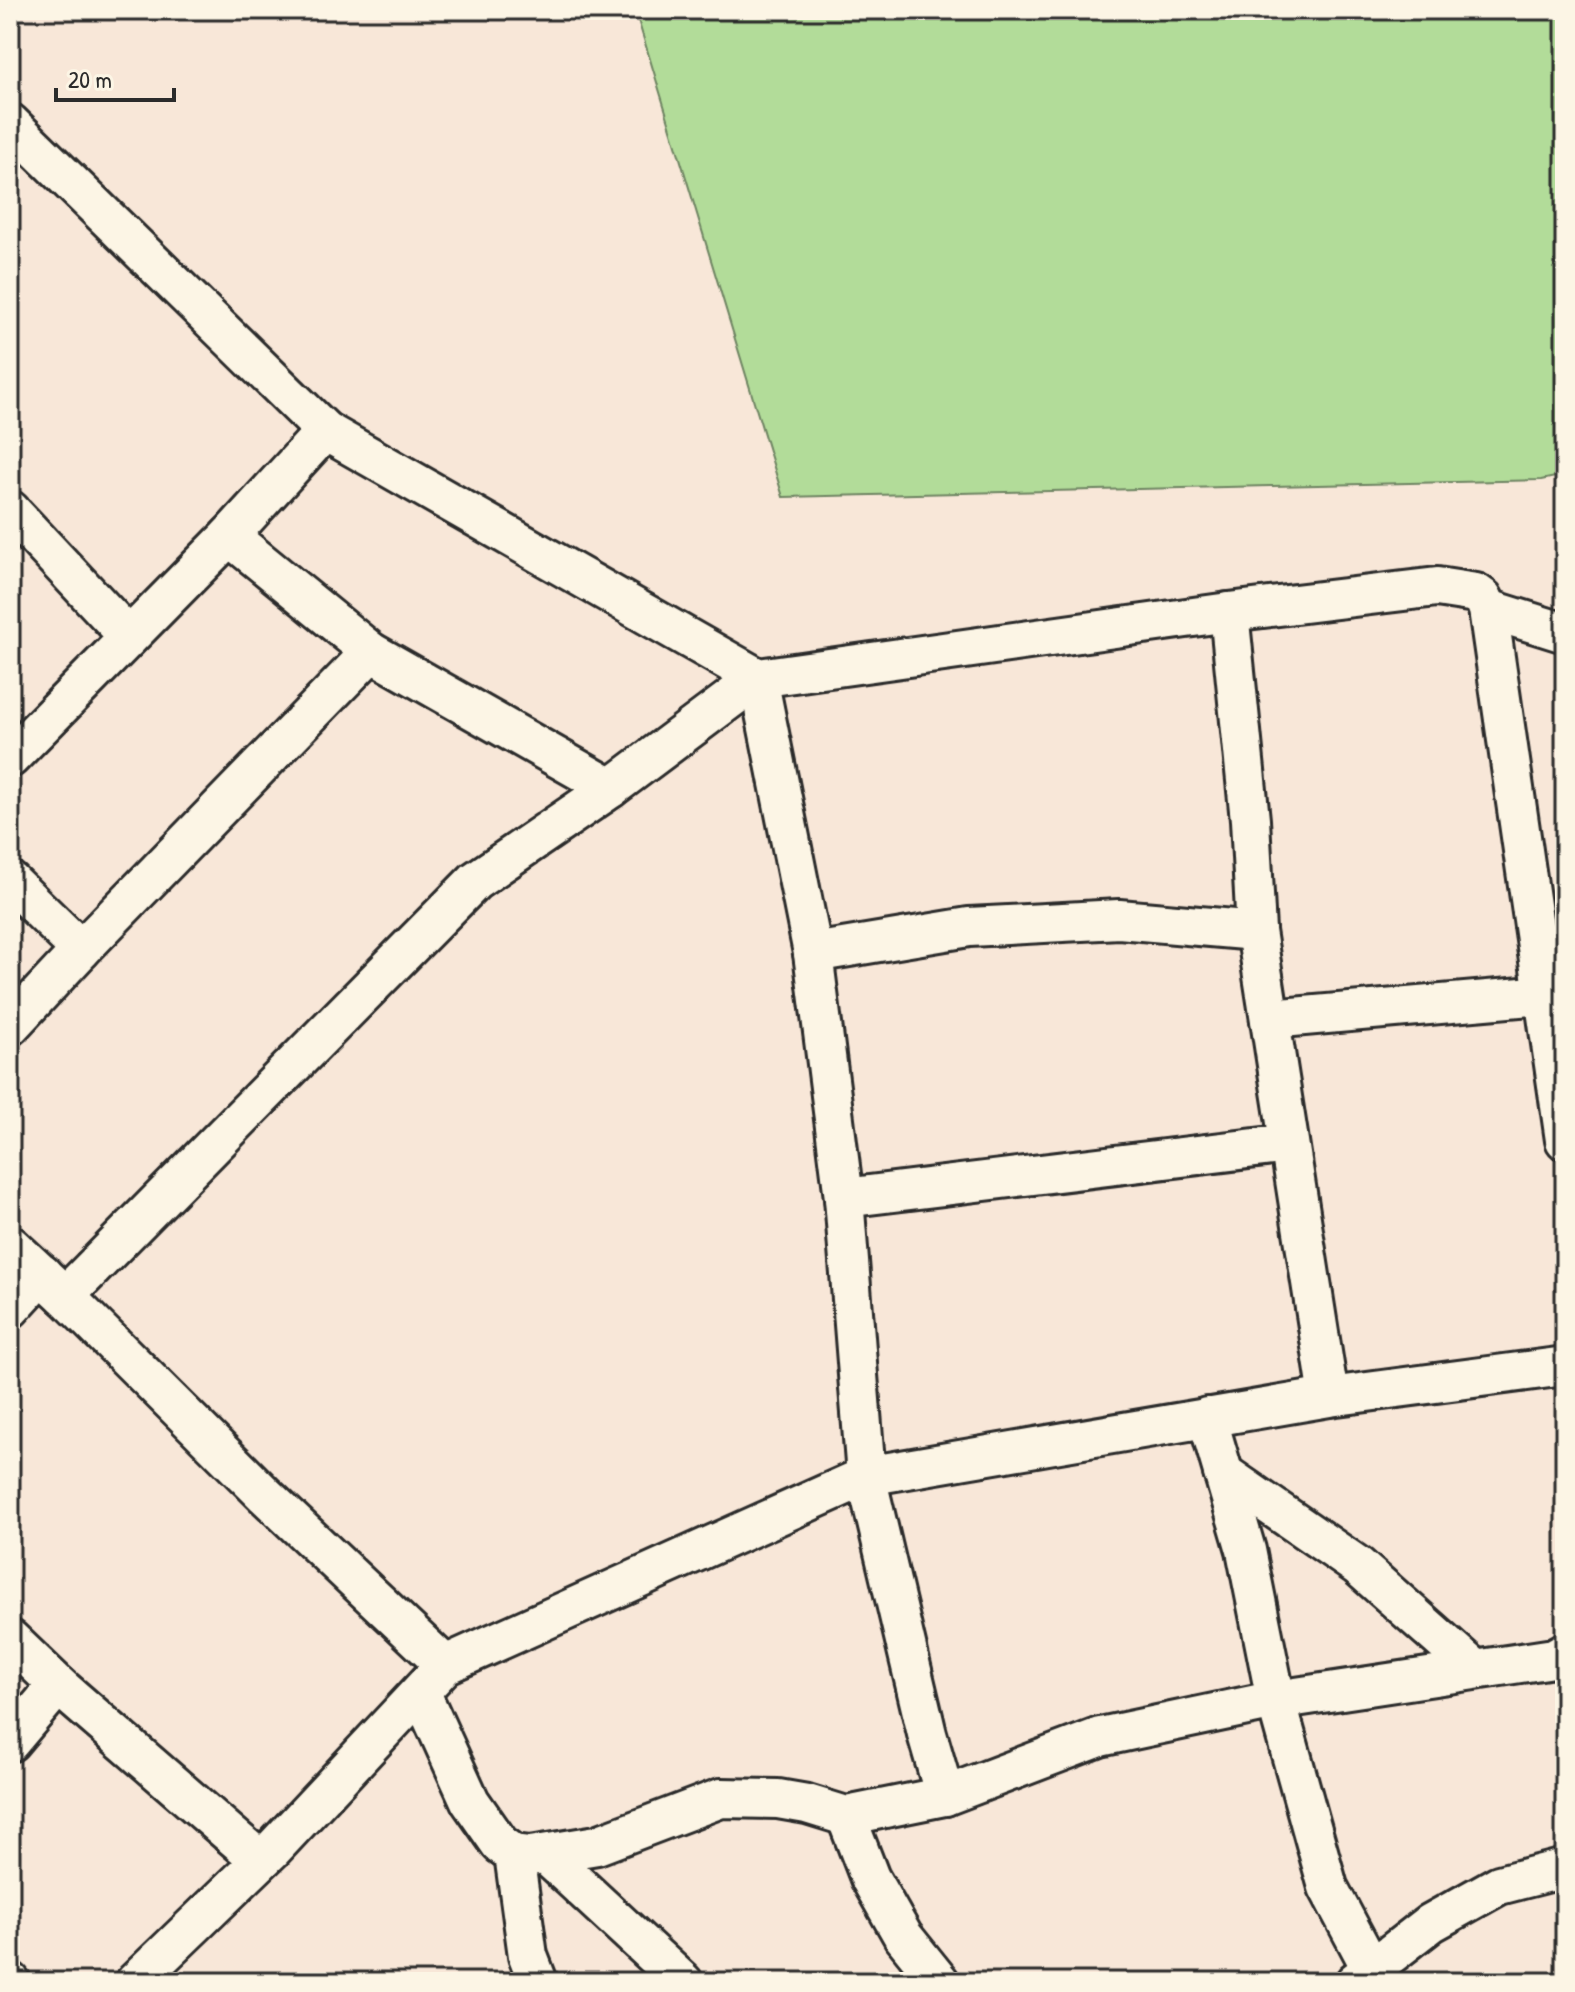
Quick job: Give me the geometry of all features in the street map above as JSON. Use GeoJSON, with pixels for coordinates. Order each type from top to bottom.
{"type":"FeatureCollection","features":[{"type":"Feature","properties":{"kind":"street"},"geometry":{"type":"LineString","coordinates":[[10,123],[325,431],[758,678],[813,953],[844,1198],[866,1476],[927,1734],[945,1796]]}},
{"type":"Feature","properties":{"kind":"street"},"geometry":{"type":"LineString","coordinates":[[10,758],[229,536],[325,431]]}},
{"type":"Feature","properties":{"kind":"street"},"geometry":{"type":"LineString","coordinates":[[10,510],[129,637]]}},
{"type":"Feature","properties":{"kind":"street"},"geometry":{"type":"LineString","coordinates":[[229,536],[371,652],[611,788]]}},
{"type":"Feature","properties":{"kind":"street"},"geometry":{"type":"LineString","coordinates":[[10,1309],[53,1285],[475,881],[611,788],[758,678],[1229,612],[1437,587],[1476,593],[1483,598],[1488,609],[1555,992],[1565,1140]]}},
{"type":"Feature","properties":{"kind":"street"},"geometry":{"type":"LineString","coordinates":[[1488,609],[1565,633]]}},
{"type":"Feature","properties":{"kind":"street"},"geometry":{"type":"LineString","coordinates":[[1229,612],[1250,820],[1256,931],[1329,1397]]}},
{"type":"Feature","properties":{"kind":"street"},"geometry":{"type":"LineString","coordinates":[[10,1026],[371,652]]}},
{"type":"Feature","properties":{"kind":"street"},"geometry":{"type":"LineString","coordinates":[[10,881],[81,950]]}},
{"type":"Feature","properties":{"kind":"street"},"geometry":{"type":"LineString","coordinates":[[813,953],[969,927],[1119,919],[1256,931]]}},
{"type":"Feature","properties":{"kind":"street"},"geometry":{"type":"LineString","coordinates":[[1270,1019],[1555,992]]}},
{"type":"Feature","properties":{"kind":"street"},"geometry":{"type":"LineString","coordinates":[[844,1198],[1289,1144]]}},
{"type":"Feature","properties":{"kind":"street"},"geometry":{"type":"LineString","coordinates":[[10,1245],[265,1495],[433,1679],[470,1801],[500,1844],[530,1854],[683,1982]]}},
{"type":"Feature","properties":{"kind":"street"},"geometry":{"type":"LineString","coordinates":[[135,1982],[260,1860],[433,1679],[866,1476],[1329,1397],[1565,1366]]}},
{"type":"Feature","properties":{"kind":"street"},"geometry":{"type":"LineString","coordinates":[[1207,1417],[1246,1550],[1276,1700],[1328,1887],[1363,1975],[1431,1923],[1499,1885],[1565,1868]]}},
{"type":"Feature","properties":{"kind":"street"},"geometry":{"type":"LineString","coordinates":[[1223,1473],[1358,1566],[1473,1668]]}},
{"type":"Feature","properties":{"kind":"street"},"geometry":{"type":"LineString","coordinates":[[10,1639],[58,1685],[260,1860]]}},
{"type":"Feature","properties":{"kind":"street"},"geometry":{"type":"LineString","coordinates":[[530,1854],[597,1845],[721,1798],[778,1799],[846,1816],[945,1796],[1100,1737],[1276,1700],[1554,1658],[1565,1652]]}},
{"type":"Feature","properties":{"kind":"street"},"geometry":{"type":"LineString","coordinates":[[10,1742],[58,1685]]}},
{"type":"Feature","properties":{"kind":"street"},"geometry":{"type":"LineString","coordinates":[[846,1816],[870,1878],[896,1925],[940,1982]]}},
{"type":"Feature","properties":{"kind":"street"},"geometry":{"type":"LineString","coordinates":[[530,1854],[528,1956],[538,1982]]}},
{"type":"Feature","properties":{"kind":"green space"},"geometry":{"type":"Polygon","coordinates":[[[635,10],[1565,10],[1565,475],[1541,480],[783,497],[635,10]]]}}]}
